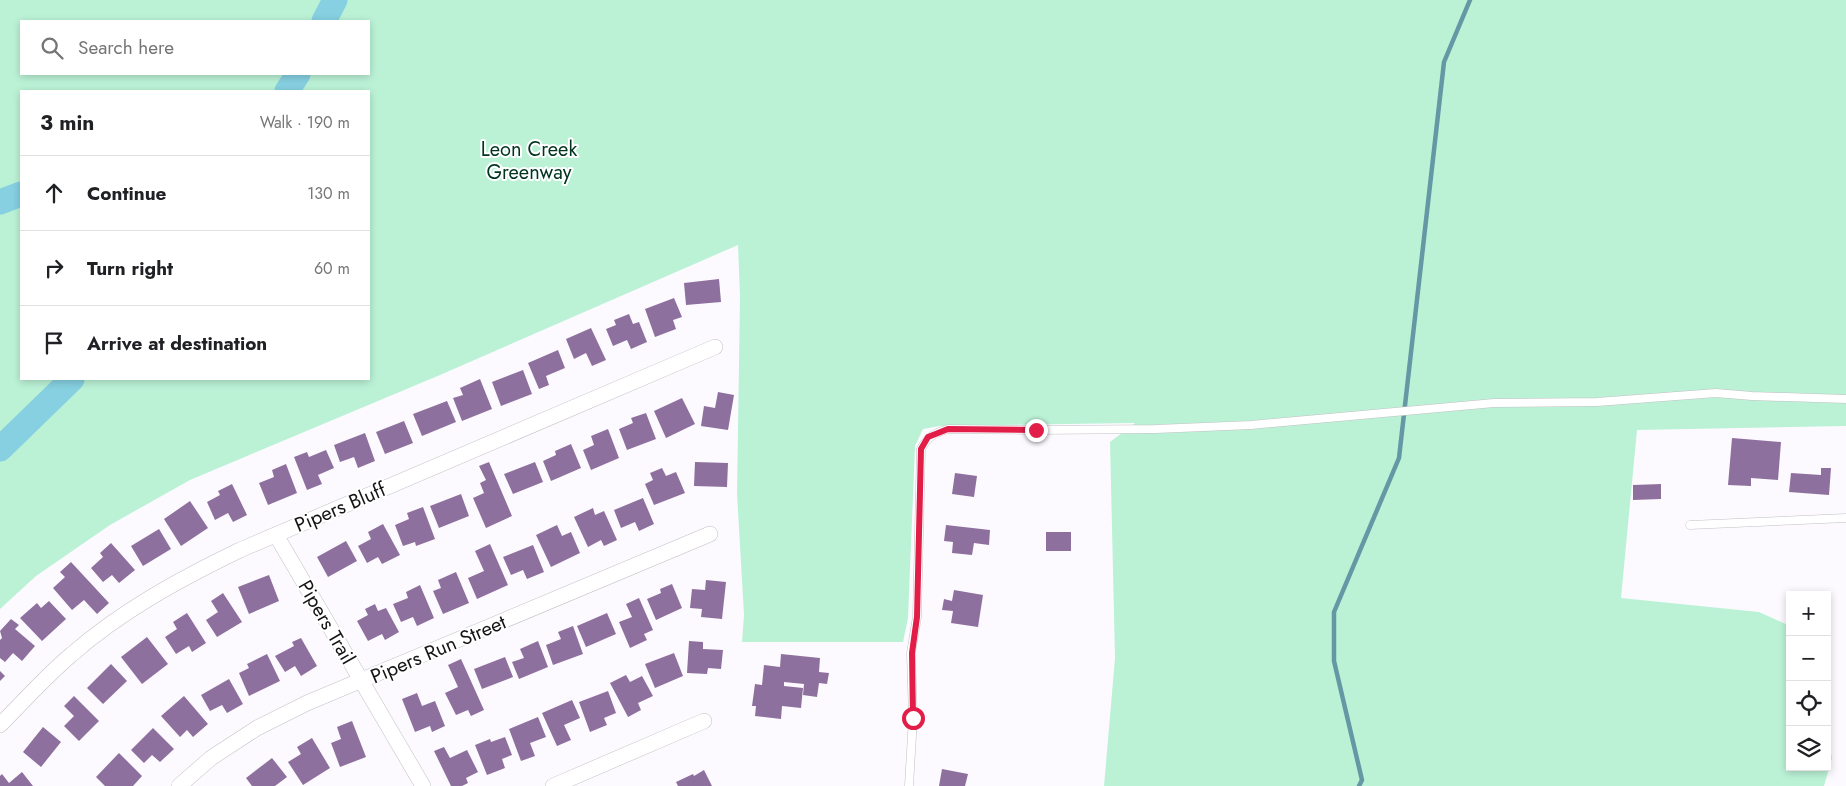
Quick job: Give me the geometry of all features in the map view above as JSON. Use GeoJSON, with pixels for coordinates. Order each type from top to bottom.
{"type":"FeatureCollection","features":[{"type":"Feature","properties":{"kind":"street","name":"Pipers Bluff"},"geometry":{"type":"LineString","coordinates":[[0,726],[71,654],[123,614],[186,576],[276,535],[715,348]]}},
{"type":"Feature","properties":{"kind":"street","name":"Pipers Run Street"},"geometry":{"type":"LineString","coordinates":[[179,786],[211,758],[257,728],[307,703],[710,534]]}},
{"type":"Feature","properties":{"kind":"street","name":"Pipers Trail"},"geometry":{"type":"LineString","coordinates":[[276,535],[423,786]]}},
{"type":"Feature","properties":{"kind":"street"},"geometry":{"type":"LineString","coordinates":[[553,786],[704,721]]}},
{"type":"Feature","properties":{"kind":"lane"},"geometry":{"type":"LineString","coordinates":[[909,786],[913,718],[912,653],[917,617],[921,449],[928,437],[936,432],[948,429],[1076,430],[1251,425],[1494,403],[1597,402],[1716,393],[1752,396],[1846,398]]}},
{"type":"Feature","properties":{"kind":"lane"},"geometry":{"type":"LineString","coordinates":[[1690,525],[1846,518]]}},
{"type":"Feature","properties":{"kind":"green space","name":"Leon Creek Greenway"},"geometry":{"type":"Polygon","coordinates":[[[0,0],[1846,0],[1846,426],[1637,430],[1621,598],[1759,612],[1786,624],[1786,771],[1828,771],[1824,786],[1104,786],[1115,658],[1110,442],[1135,423],[940,426],[923,429],[915,446],[908,618],[903,642],[742,642],[744,615],[737,494],[740,296],[738,245],[440,375],[190,480],[110,525],[36,576],[0,609],[0,0]]]}},
{"type":"Feature","properties":{"kind":"building"},"geometry":{"type":"Polygon","coordinates":[[[719,279],[721,302],[686,305],[684,283],[719,279]]]}},
{"type":"Feature","properties":{"kind":"building"},"geometry":{"type":"Polygon","coordinates":[[[674,298],[682,317],[673,320],[676,329],[655,337],[645,309],[674,298]]]}},
{"type":"Feature","properties":{"kind":"building"},"geometry":{"type":"Polygon","coordinates":[[[629,314],[633,324],[639,322],[647,342],[631,349],[627,340],[613,346],[606,329],[616,325],[614,320],[629,314]]]}},
{"type":"Feature","properties":{"kind":"building"},"geometry":{"type":"Polygon","coordinates":[[[591,328],[606,360],[592,366],[586,353],[574,359],[566,339],[591,328]]]}},
{"type":"Feature","properties":{"kind":"building"},"geometry":{"type":"Polygon","coordinates":[[[558,350],[565,368],[546,376],[549,385],[539,389],[528,363],[558,350]]]}},
{"type":"Feature","properties":{"kind":"building"},"geometry":{"type":"Polygon","coordinates":[[[523,370],[532,394],[501,406],[492,382],[523,370]]]}},
{"type":"Feature","properties":{"kind":"building"},"geometry":{"type":"Polygon","coordinates":[[[480,379],[492,409],[462,421],[453,398],[463,395],[460,388],[480,379]]]}},
{"type":"Feature","properties":{"kind":"building"},"geometry":{"type":"Polygon","coordinates":[[[718,392],[734,395],[728,430],[701,426],[704,406],[715,408],[718,392]]]}},
{"type":"Feature","properties":{"kind":"building"},"geometry":{"type":"Polygon","coordinates":[[[682,398],[695,424],[666,438],[654,411],[682,398]]]}},
{"type":"Feature","properties":{"kind":"building"},"geometry":{"type":"Polygon","coordinates":[[[447,401],[456,422],[422,436],[413,414],[447,401]]]}},
{"type":"Feature","properties":{"kind":"building"},"geometry":{"type":"Polygon","coordinates":[[[646,413],[656,439],[627,450],[619,429],[633,423],[631,418],[646,413]]]}},
{"type":"Feature","properties":{"kind":"building"},"geometry":{"type":"Polygon","coordinates":[[[404,421],[413,443],[385,454],[376,432],[404,421]]]}},
{"type":"Feature","properties":{"kind":"building"},"geometry":{"type":"Polygon","coordinates":[[[608,429],[619,458],[591,470],[583,450],[594,445],[591,436],[608,429]]]}},
{"type":"Feature","properties":{"kind":"building"},"geometry":{"type":"Polygon","coordinates":[[[365,433],[375,461],[358,468],[354,457],[340,462],[334,445],[365,433]]]}},
{"type":"Feature","properties":{"kind":"building"},"geometry":{"type":"Polygon","coordinates":[[[1732,438],[1781,442],[1778,480],[1751,478],[1751,486],[1728,485],[1732,438]]]}},
{"type":"Feature","properties":{"kind":"building"},"geometry":{"type":"Polygon","coordinates":[[[571,444],[581,468],[551,481],[543,461],[556,455],[555,451],[571,444]]]}},
{"type":"Feature","properties":{"kind":"building"},"geometry":{"type":"Polygon","coordinates":[[[326,450],[334,468],[318,475],[322,484],[307,490],[294,457],[307,452],[309,457],[326,450]]]}},
{"type":"Feature","properties":{"kind":"building"},"geometry":{"type":"Polygon","coordinates":[[[489,462],[512,516],[486,528],[473,498],[484,493],[480,483],[486,480],[479,466],[489,462]]]}},
{"type":"Feature","properties":{"kind":"building"},"geometry":{"type":"Polygon","coordinates":[[[535,462],[543,482],[513,494],[504,474],[535,462]]]}},
{"type":"Feature","properties":{"kind":"building"},"geometry":{"type":"Polygon","coordinates":[[[695,462],[728,463],[727,487],[694,486],[695,462]]]}},
{"type":"Feature","properties":{"kind":"building"},"geometry":{"type":"Polygon","coordinates":[[[286,464],[297,493],[268,505],[259,483],[274,477],[272,470],[286,464]]]}},
{"type":"Feature","properties":{"kind":"building"},"geometry":{"type":"Polygon","coordinates":[[[662,468],[666,476],[676,472],[685,493],[654,505],[645,484],[653,480],[650,473],[662,468]]]}},
{"type":"Feature","properties":{"kind":"building"},"geometry":{"type":"Polygon","coordinates":[[[1821,468],[1831,468],[1829,495],[1789,492],[1791,473],[1821,475],[1821,468]]]}},
{"type":"Feature","properties":{"kind":"building"},"geometry":{"type":"Polygon","coordinates":[[[955,473],[977,476],[974,497],[952,494],[955,473]]]}},
{"type":"Feature","properties":{"kind":"building"},"geometry":{"type":"Polygon","coordinates":[[[232,484],[247,515],[233,522],[228,513],[215,520],[207,502],[220,495],[218,491],[232,484]]]}},
{"type":"Feature","properties":{"kind":"building"},"geometry":{"type":"Polygon","coordinates":[[[1661,484],[1661,499],[1633,500],[1633,485],[1661,484]]]}},
{"type":"Feature","properties":{"kind":"building"},"geometry":{"type":"Polygon","coordinates":[[[461,494],[469,516],[439,528],[430,506],[461,494]]]}},
{"type":"Feature","properties":{"kind":"building"},"geometry":{"type":"Polygon","coordinates":[[[643,498],[654,524],[639,531],[635,522],[621,528],[614,510],[643,498]]]}},
{"type":"Feature","properties":{"kind":"building"},"geometry":{"type":"Polygon","coordinates":[[[190,501],[208,528],[181,546],[164,519],[190,501]]]}},
{"type":"Feature","properties":{"kind":"building"},"geometry":{"type":"Polygon","coordinates":[[[423,507],[435,539],[416,546],[415,542],[403,546],[395,525],[409,519],[407,513],[423,507]]]}},
{"type":"Feature","properties":{"kind":"building"},"geometry":{"type":"Polygon","coordinates":[[[593,508],[595,515],[604,511],[617,540],[604,546],[601,540],[588,547],[574,517],[593,508]]]}},
{"type":"Feature","properties":{"kind":"building"},"geometry":{"type":"Polygon","coordinates":[[[383,524],[400,555],[382,564],[378,557],[367,563],[358,546],[371,539],[368,532],[383,524]]]}},
{"type":"Feature","properties":{"kind":"building"},"geometry":{"type":"Polygon","coordinates":[[[557,525],[562,536],[571,532],[580,553],[551,567],[536,535],[557,525]]]}},
{"type":"Feature","properties":{"kind":"building"},"geometry":{"type":"Polygon","coordinates":[[[946,525],[990,530],[989,545],[974,543],[972,555],[952,553],[953,542],[944,541],[946,525]]]}},
{"type":"Feature","properties":{"kind":"building"},"geometry":{"type":"Polygon","coordinates":[[[159,529],[171,549],[143,566],[131,546],[159,529]]]}},
{"type":"Feature","properties":{"kind":"building"},"geometry":{"type":"Polygon","coordinates":[[[1046,532],[1071,532],[1071,551],[1046,551],[1046,532]]]}},
{"type":"Feature","properties":{"kind":"building"},"geometry":{"type":"Polygon","coordinates":[[[346,541],[357,561],[328,577],[317,557],[346,541]]]}},
{"type":"Feature","properties":{"kind":"building"},"geometry":{"type":"Polygon","coordinates":[[[111,543],[135,570],[119,583],[112,575],[103,582],[91,568],[103,557],[100,553],[111,543]]]}},
{"type":"Feature","properties":{"kind":"building"},"geometry":{"type":"Polygon","coordinates":[[[490,544],[508,585],[477,599],[468,578],[484,571],[475,551],[490,544]]]}},
{"type":"Feature","properties":{"kind":"building"},"geometry":{"type":"Polygon","coordinates":[[[533,545],[544,572],[527,579],[523,570],[511,575],[503,557],[533,545]]]}},
{"type":"Feature","properties":{"kind":"building"},"geometry":{"type":"Polygon","coordinates":[[[71,562],[109,603],[97,614],[84,600],[72,610],[53,588],[65,577],[60,572],[71,562]]]}},
{"type":"Feature","properties":{"kind":"building"},"geometry":{"type":"Polygon","coordinates":[[[456,572],[469,603],[443,614],[433,591],[441,588],[438,580],[456,572]]]}},
{"type":"Feature","properties":{"kind":"building"},"geometry":{"type":"Polygon","coordinates":[[[269,575],[279,601],[249,614],[238,587],[269,575]]]}},
{"type":"Feature","properties":{"kind":"building"},"geometry":{"type":"Polygon","coordinates":[[[706,580],[726,582],[722,619],[701,617],[702,609],[690,608],[692,589],[705,590],[706,580]]]}},
{"type":"Feature","properties":{"kind":"building"},"geometry":{"type":"Polygon","coordinates":[[[672,584],[682,608],[656,620],[647,599],[661,593],[660,589],[672,584]]]}},
{"type":"Feature","properties":{"kind":"building"},"geometry":{"type":"Polygon","coordinates":[[[420,585],[434,618],[417,626],[413,617],[401,622],[393,604],[408,598],[406,592],[420,585]]]}},
{"type":"Feature","properties":{"kind":"building"},"geometry":{"type":"Polygon","coordinates":[[[954,590],[983,595],[978,627],[951,623],[953,611],[942,610],[944,599],[952,601],[954,590]]]}},
{"type":"Feature","properties":{"kind":"building"},"geometry":{"type":"Polygon","coordinates":[[[223,593],[242,622],[217,637],[206,620],[218,612],[211,601],[223,593]]]}},
{"type":"Feature","properties":{"kind":"building"},"geometry":{"type":"Polygon","coordinates":[[[639,598],[653,630],[644,634],[647,640],[630,648],[619,622],[632,617],[626,604],[639,598]]]}},
{"type":"Feature","properties":{"kind":"building"},"geometry":{"type":"Polygon","coordinates":[[[49,601],[66,619],[42,641],[20,618],[37,603],[41,608],[49,601]]]}},
{"type":"Feature","properties":{"kind":"building"},"geometry":{"type":"Polygon","coordinates":[[[375,604],[378,611],[386,608],[399,632],[385,640],[382,634],[368,641],[357,621],[368,615],[365,609],[375,604]]]}},
{"type":"Feature","properties":{"kind":"building"},"geometry":{"type":"Polygon","coordinates":[[[187,613],[206,643],[192,652],[189,646],[176,654],[165,637],[177,629],[173,622],[187,613]]]}},
{"type":"Feature","properties":{"kind":"building"},"geometry":{"type":"Polygon","coordinates":[[[607,613],[616,634],[586,647],[577,626],[607,613]]]}},
{"type":"Feature","properties":{"kind":"building"},"geometry":{"type":"Polygon","coordinates":[[[11,619],[19,625],[15,629],[35,646],[22,661],[13,653],[5,662],[0,658],[0,640],[2,638],[0,631],[11,619]]]}},
{"type":"Feature","properties":{"kind":"building"},"geometry":{"type":"Polygon","coordinates":[[[573,626],[583,654],[553,665],[546,645],[561,639],[558,632],[573,626]]]}},
{"type":"Feature","properties":{"kind":"building"},"geometry":{"type":"Polygon","coordinates":[[[147,637],[168,664],[142,684],[121,657],[147,637]]]}},
{"type":"Feature","properties":{"kind":"building"},"geometry":{"type":"Polygon","coordinates":[[[301,638],[317,666],[301,676],[295,666],[285,672],[275,656],[294,646],[292,642],[301,638]]]}},
{"type":"Feature","properties":{"kind":"building"},"geometry":{"type":"Polygon","coordinates":[[[538,641],[548,667],[519,679],[512,662],[524,658],[520,649],[538,641]]]}},
{"type":"Feature","properties":{"kind":"building"},"geometry":{"type":"Polygon","coordinates":[[[689,641],[703,642],[703,649],[723,650],[721,669],[708,668],[707,674],[687,673],[689,641]]]}},
{"type":"Feature","properties":{"kind":"building"},"geometry":{"type":"Polygon","coordinates":[[[674,653],[683,676],[655,688],[645,664],[674,653]]]}},
{"type":"Feature","properties":{"kind":"building"},"geometry":{"type":"Polygon","coordinates":[[[267,654],[280,681],[249,696],[239,673],[249,668],[247,664],[267,654]]]}},
{"type":"Feature","properties":{"kind":"building"},"geometry":{"type":"Polygon","coordinates":[[[781,654],[820,658],[819,672],[829,673],[827,684],[819,683],[817,697],[803,695],[804,684],[784,682],[784,686],[803,688],[801,708],[782,706],[781,719],[755,716],[756,706],[752,706],[755,684],[762,685],[764,665],[780,667],[781,654]]]}},
{"type":"Feature","properties":{"kind":"building"},"geometry":{"type":"Polygon","coordinates":[[[505,657],[513,677],[482,689],[474,669],[505,657]]]}},
{"type":"Feature","properties":{"kind":"building"},"geometry":{"type":"Polygon","coordinates":[[[461,659],[484,710],[471,716],[468,710],[456,715],[445,693],[458,687],[448,665],[461,659]]]}},
{"type":"Feature","properties":{"kind":"building"},"geometry":{"type":"Polygon","coordinates":[[[111,664],[127,681],[103,704],[87,688],[111,664]]]}},
{"type":"Feature","properties":{"kind":"building"},"geometry":{"type":"Polygon","coordinates":[[[0,671],[5,676],[0,681],[0,671]]]}},
{"type":"Feature","properties":{"kind":"building"},"geometry":{"type":"Polygon","coordinates":[[[626,675],[630,682],[642,676],[653,696],[638,703],[641,710],[628,717],[610,683],[626,675]]]}},
{"type":"Feature","properties":{"kind":"building"},"geometry":{"type":"Polygon","coordinates":[[[229,679],[243,704],[227,713],[222,705],[210,711],[201,695],[229,679]]]}},
{"type":"Feature","properties":{"kind":"building"},"geometry":{"type":"Polygon","coordinates":[[[608,691],[616,713],[604,718],[607,725],[590,732],[579,702],[608,691]]]}},
{"type":"Feature","properties":{"kind":"building"},"geometry":{"type":"Polygon","coordinates":[[[417,693],[422,706],[435,701],[445,726],[432,732],[430,726],[415,732],[402,699],[417,693]]]}},
{"type":"Feature","properties":{"kind":"building"},"geometry":{"type":"Polygon","coordinates":[[[74,696],[99,721],[79,741],[64,726],[74,716],[64,706],[74,696]]]}},
{"type":"Feature","properties":{"kind":"building"},"geometry":{"type":"Polygon","coordinates":[[[184,696],[208,724],[193,737],[187,730],[180,737],[161,716],[184,696]]]}},
{"type":"Feature","properties":{"kind":"building"},"geometry":{"type":"Polygon","coordinates":[[[572,700],[580,718],[564,725],[571,740],[557,746],[542,713],[572,700]]]}},
{"type":"Feature","properties":{"kind":"building"},"geometry":{"type":"Polygon","coordinates":[[[538,717],[546,737],[530,743],[535,756],[521,761],[509,729],[538,717]]]}},
{"type":"Feature","properties":{"kind":"building"},"geometry":{"type":"Polygon","coordinates":[[[352,721],[366,757],[340,767],[331,743],[341,739],[337,727],[352,721]]]}},
{"type":"Feature","properties":{"kind":"building"},"geometry":{"type":"Polygon","coordinates":[[[43,727],[61,742],[41,767],[23,752],[43,727]]]}},
{"type":"Feature","properties":{"kind":"building"},"geometry":{"type":"Polygon","coordinates":[[[153,728],[174,749],[160,762],[152,755],[144,763],[131,750],[153,728]]]}},
{"type":"Feature","properties":{"kind":"building"},"geometry":{"type":"Polygon","coordinates":[[[505,737],[512,755],[502,759],[505,768],[487,775],[475,745],[490,739],[491,742],[505,737]]]}},
{"type":"Feature","properties":{"kind":"building"},"geometry":{"type":"Polygon","coordinates":[[[312,738],[330,768],[303,785],[288,762],[301,754],[297,747],[312,738]]]}},
{"type":"Feature","properties":{"kind":"building"},"geometry":{"type":"Polygon","coordinates":[[[444,747],[450,758],[467,750],[478,772],[466,778],[468,783],[462,786],[451,786],[434,751],[444,747]]]}},
{"type":"Feature","properties":{"kind":"building"},"geometry":{"type":"Polygon","coordinates":[[[119,753],[142,776],[133,786],[105,786],[96,777],[119,753]]]}},
{"type":"Feature","properties":{"kind":"building"},"geometry":{"type":"Polygon","coordinates":[[[272,758],[287,777],[275,786],[252,786],[246,778],[272,758]]]}},
{"type":"Feature","properties":{"kind":"building"},"geometry":{"type":"Polygon","coordinates":[[[942,769],[968,774],[965,786],[939,786],[942,769]]]}},
{"type":"Feature","properties":{"kind":"building"},"geometry":{"type":"Polygon","coordinates":[[[704,770],[712,786],[678,786],[676,782],[693,774],[694,776],[704,770]]]}},
{"type":"Feature","properties":{"kind":"building"},"geometry":{"type":"Polygon","coordinates":[[[22,772],[33,786],[0,786],[0,776],[2,774],[9,783],[22,772]]]}},
{"type":"Feature","properties":{"kind":"waterway"},"geometry":{"type":"LineString","coordinates":[[325,20],[335,0]]}},
{"type":"Feature","properties":{"kind":"waterway"},"geometry":{"type":"LineString","coordinates":[[1359,786],[1362,780],[1334,661],[1334,612],[1399,458],[1444,62],[1470,0]]}},
{"type":"Feature","properties":{"kind":"waterway"},"geometry":{"type":"LineString","coordinates":[[288,90],[297,75]]}},
{"type":"Feature","properties":{"kind":"waterway"},"geometry":{"type":"LineString","coordinates":[[0,202],[20,194]]}},
{"type":"Feature","properties":{"kind":"waterway"},"geometry":{"type":"LineString","coordinates":[[0,449],[71,380]]}},
{"type":"Feature","properties":{"kind":"route"},"geometry":{"type":"LineString","coordinates":[[913,718],[912,653],[917,617],[921,449],[928,437],[936,432],[948,429],[1036,430]]}}]}
